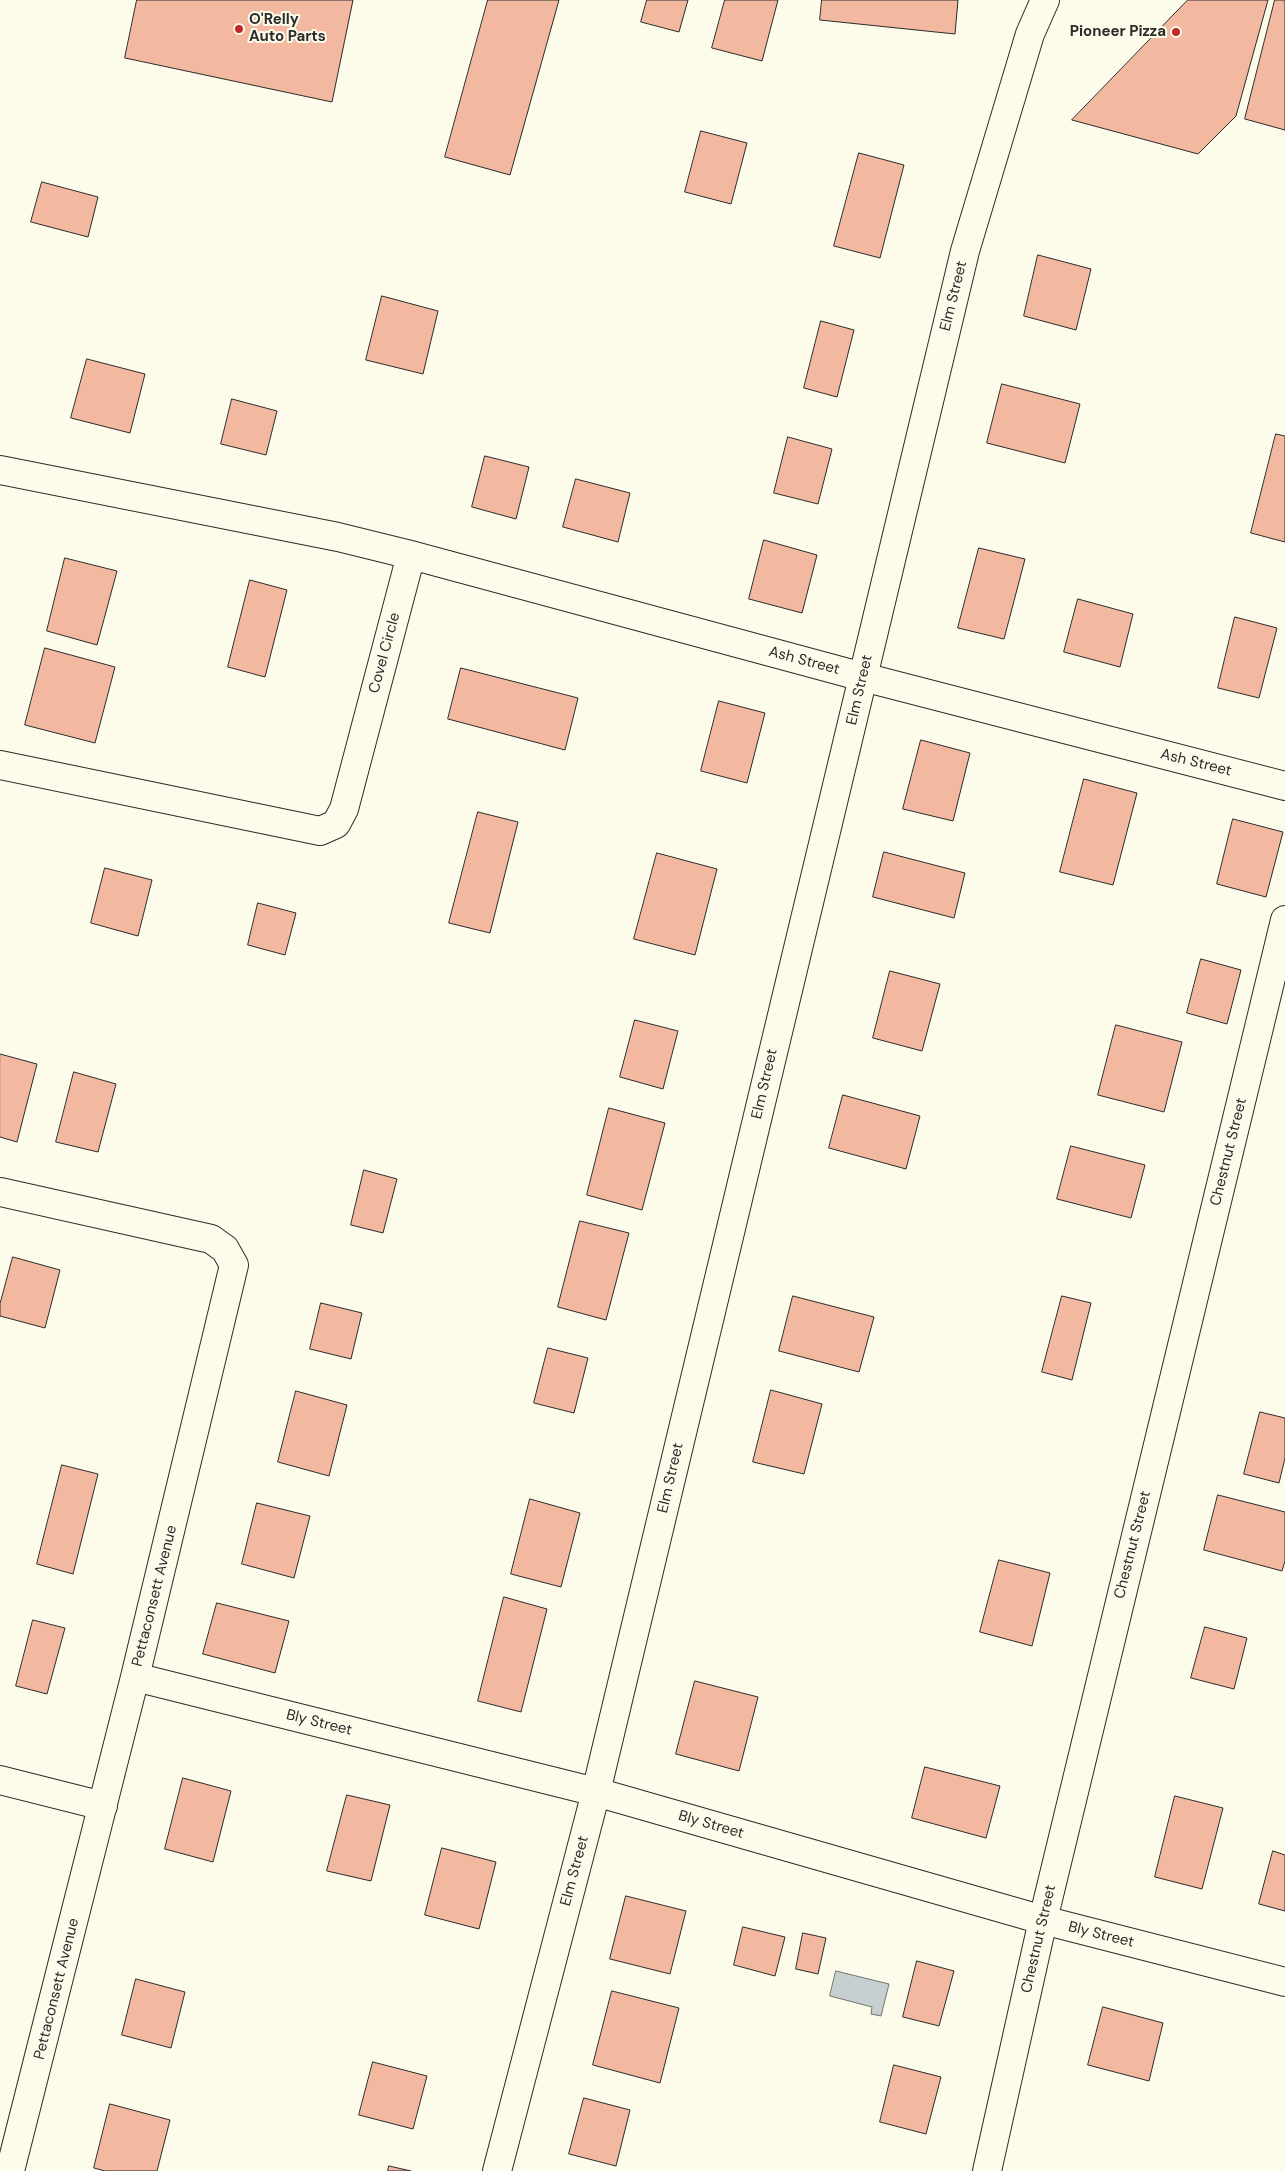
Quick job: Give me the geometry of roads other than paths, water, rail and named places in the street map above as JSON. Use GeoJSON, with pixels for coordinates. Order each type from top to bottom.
{"type":"FeatureCollection","features":[{"type":"Feature","properties":{"kind":"street","name":"Elm Street"},"geometry":{"type":"LineString","coordinates":[[497,2171],[596,1792],[965,251],[1030,34],[1045,0]]}},
{"type":"Feature","properties":{"kind":"street"},"geometry":{"type":"LineString","coordinates":[[0,470],[338,537],[411,555]]}},
{"type":"Feature","properties":{"kind":"street","name":"Ash Street"},"geometry":{"type":"LineString","coordinates":[[411,555],[863,677],[1285,786]]}},
{"type":"Feature","properties":{"kind":"street","name":"Covel Circle"},"geometry":{"type":"LineString","coordinates":[[0,765],[320,831],[336,824],[344,809],[411,555]]}},
{"type":"Feature","properties":{"kind":"street","name":"Chestnut Street"},"geometry":{"type":"LineString","coordinates":[[987,2171],[1043,1920],[1285,920]]}},
{"type":"Feature","properties":{"kind":"street","name":"Pettaconsett Avenue"},"geometry":{"type":"LineString","coordinates":[[0,1192],[211,1240],[225,1249],[234,1265],[135,1677],[10,2171]]}},
{"type":"Feature","properties":{"kind":"street","name":"Bly Street"},"geometry":{"type":"LineString","coordinates":[[135,1677],[596,1792],[1043,1920],[1285,1982]]}},
{"type":"Feature","properties":{"kind":"street"},"geometry":{"type":"LineString","coordinates":[[0,1780],[103,1806]]}},
{"type":"Feature","properties":{"kind":"place","name":"O'Relly Auto Parts"},"geometry":{"type":"Point","coordinates":[239,29]}},
{"type":"Feature","properties":{"kind":"place","name":"Pioneer Pizza"},"geometry":{"type":"Point","coordinates":[1176,32]}}]}
